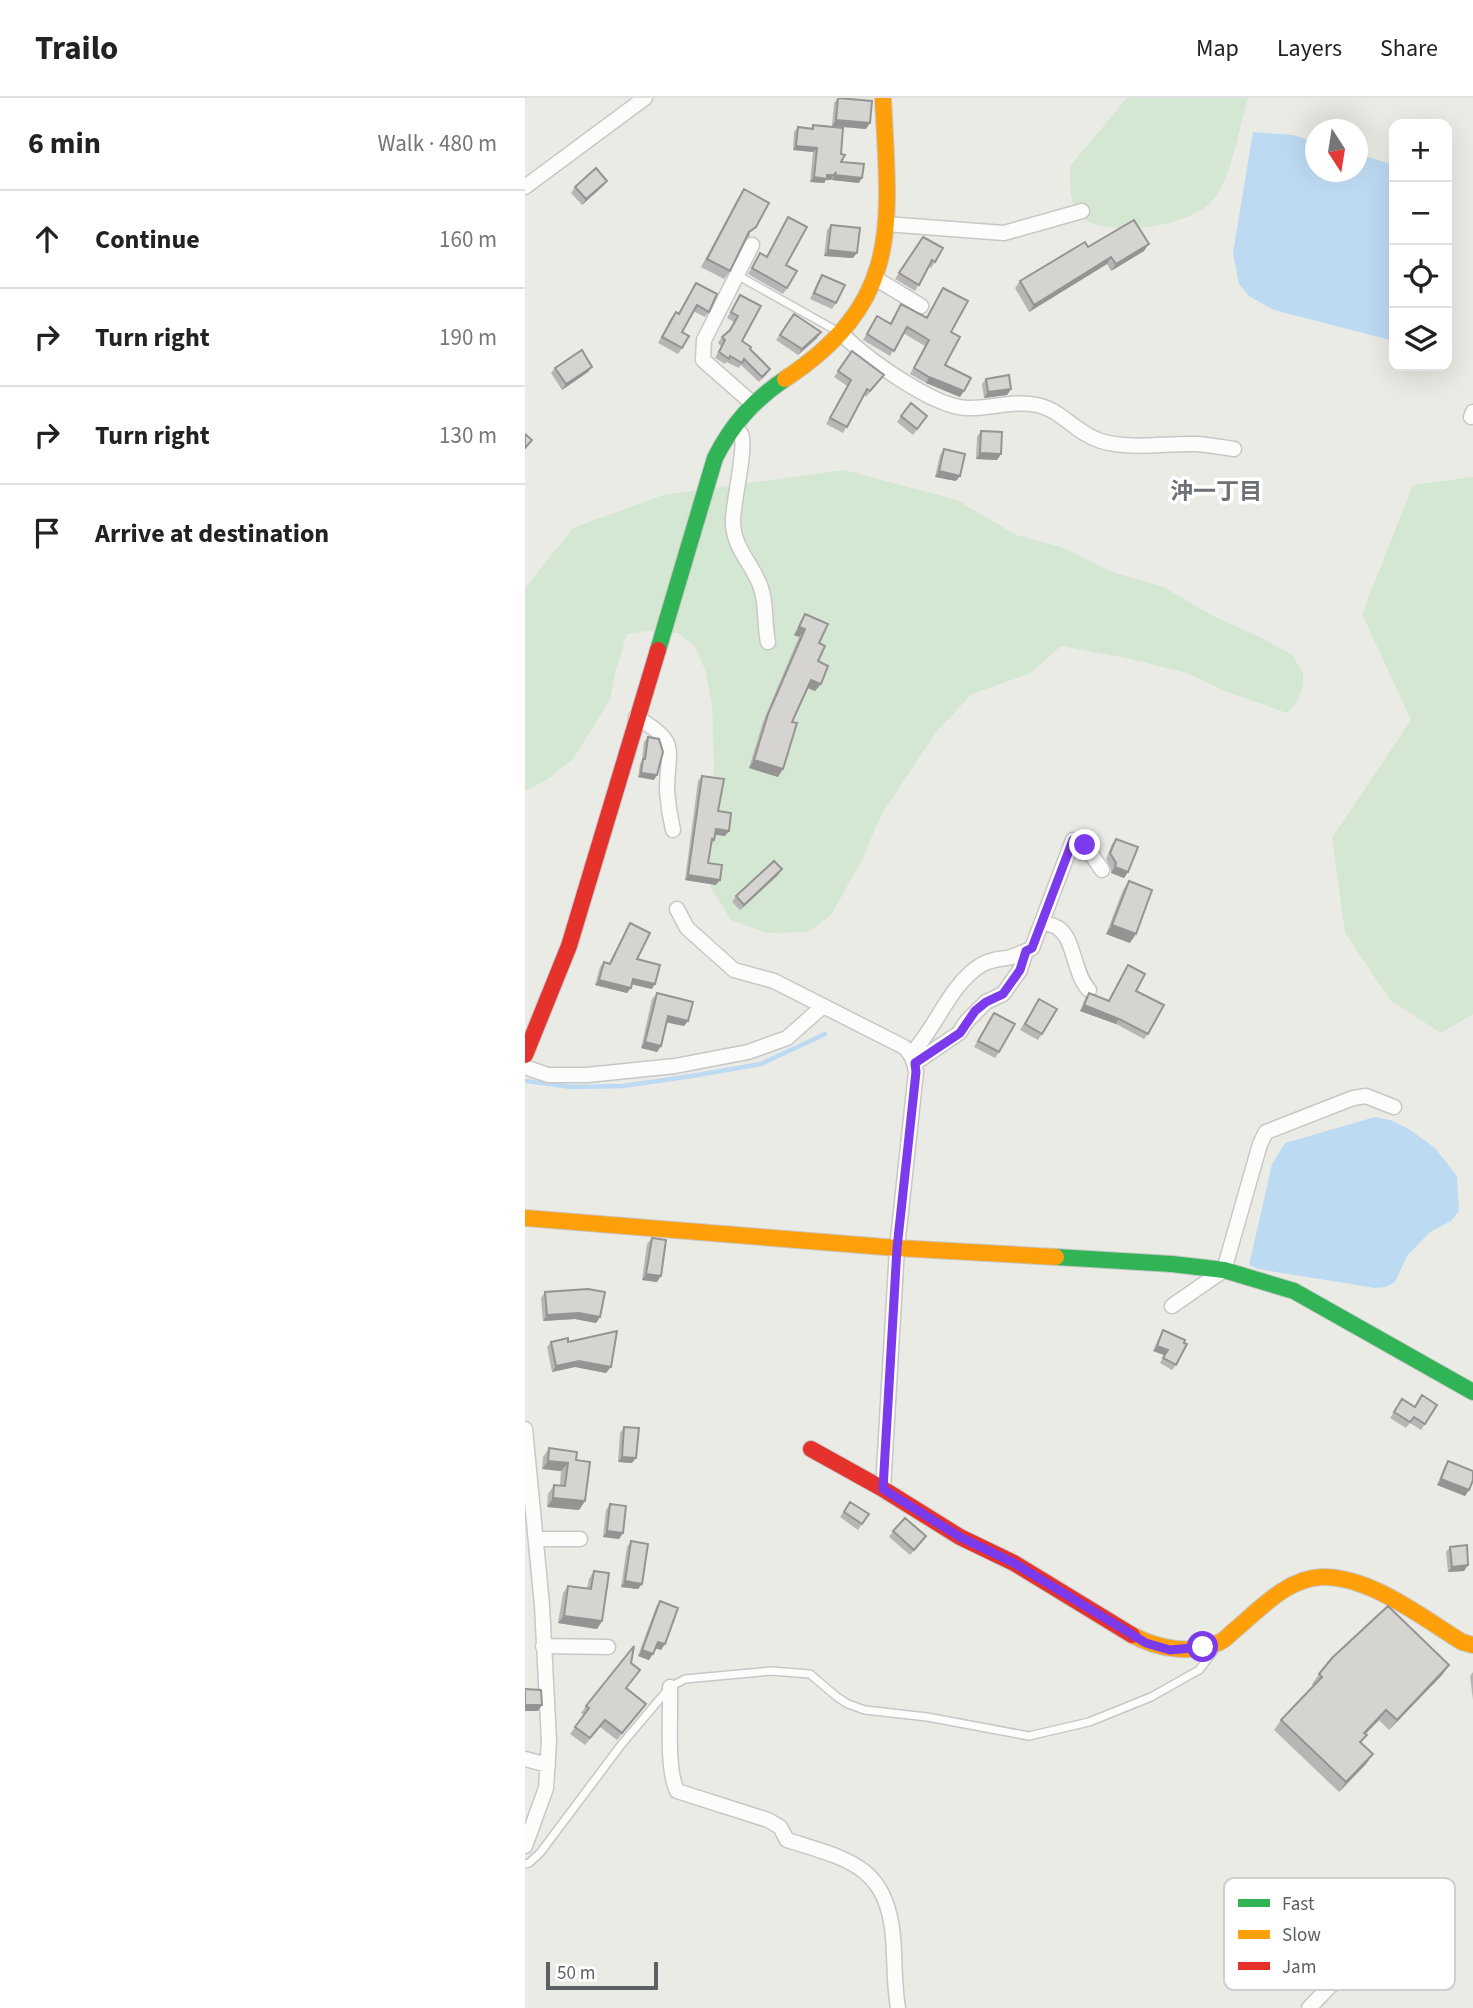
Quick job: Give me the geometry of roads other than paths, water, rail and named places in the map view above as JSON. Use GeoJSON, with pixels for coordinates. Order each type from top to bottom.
{"type":"FeatureCollection","features":[{"type":"Feature","properties":{"kind":"street"},"geometry":{"type":"LineString","coordinates":[[525,187],[645,98]]}},
{"type":"Feature","properties":{"kind":"street"},"geometry":{"type":"LineString","coordinates":[[525,1055],[569,946],[715,458],[733,427],[752,403],[825,349],[853,318],[875,278],[884,247],[886,224],[883,98]]}},
{"type":"Feature","properties":{"kind":"street"},"geometry":{"type":"LineString","coordinates":[[886,224],[1004,233],[1082,211]]}},
{"type":"Feature","properties":{"kind":"street"},"geometry":{"type":"LineString","coordinates":[[752,403],[703,360],[704,340],[753,245]]}},
{"type":"Feature","properties":{"kind":"street"},"geometry":{"type":"LineString","coordinates":[[875,278],[921,306]]}},
{"type":"Feature","properties":{"kind":"street"},"geometry":{"type":"LineString","coordinates":[[840,332],[856,349],[909,385],[940,400],[966,408],[1033,404],[1054,409],[1083,434],[1123,446],[1199,444],[1234,449]]}},
{"type":"Feature","properties":{"kind":"street"},"geometry":{"type":"LineString","coordinates":[[733,427],[741,434],[743,446],[732,524],[738,548],[761,587],[768,642]]}},
{"type":"Feature","properties":{"kind":"street"},"geometry":{"type":"LineString","coordinates":[[636,717],[667,742],[670,750],[667,789],[673,830]]}},
{"type":"Feature","properties":{"kind":"street"},"geometry":{"type":"LineString","coordinates":[[913,1058],[956,989],[968,975],[982,963],[1032,948],[1073,840],[1085,845],[1102,870]]}},
{"type":"Feature","properties":{"kind":"street"},"geometry":{"type":"LineString","coordinates":[[677,909],[687,928],[734,970],[774,981],[904,1047],[913,1058],[916,1072],[897,1248],[883,1489]]}},
{"type":"Feature","properties":{"kind":"street"},"geometry":{"type":"LineString","coordinates":[[1042,922],[1058,928],[1066,937],[1079,976],[1089,990]]}},
{"type":"Feature","properties":{"kind":"street"},"geometry":{"type":"LineString","coordinates":[[913,1058],[960,1033],[975,1011],[1003,994],[1020,970],[1026,951]]}},
{"type":"Feature","properties":{"kind":"street"},"geometry":{"type":"LineString","coordinates":[[525,1067],[548,1075],[587,1075],[675,1066],[736,1055],[787,1038],[822,1007]]}},
{"type":"Feature","properties":{"kind":"street"},"geometry":{"type":"LineString","coordinates":[[1172,1306],[1224,1270],[1260,1144],[1266,1132],[1353,1098],[1366,1096],[1394,1107]]}},
{"type":"Feature","properties":{"kind":"street"},"geometry":{"type":"LineString","coordinates":[[525,1218],[897,1248],[1224,1270],[1294,1291],[1473,1392]]}},
{"type":"Feature","properties":{"kind":"street"},"geometry":{"type":"LineString","coordinates":[[525,1429],[549,1741],[546,1787],[525,1846]]}},
{"type":"Feature","properties":{"kind":"street"},"geometry":{"type":"LineString","coordinates":[[811,1449],[883,1489],[960,1537],[1014,1563],[1146,1643],[1170,1650],[1184,1650],[1220,1642],[1285,1589],[1297,1582],[1322,1577],[1366,1586],[1391,1598],[1462,1642],[1473,1645]]}},
{"type":"Feature","properties":{"kind":"street"},"geometry":{"type":"LineString","coordinates":[[535,1539],[580,1539]]}},
{"type":"Feature","properties":{"kind":"street"},"geometry":{"type":"LineString","coordinates":[[543,1646],[608,1647]]}},
{"type":"Feature","properties":{"kind":"street"},"geometry":{"type":"LineString","coordinates":[[670,1687],[671,1762],[677,1791],[768,1820],[780,1828],[787,1840],[849,1860],[882,1890],[893,1934],[898,2008]]}},
{"type":"Feature","properties":{"kind":"street"},"geometry":{"type":"LineString","coordinates":[[525,1759],[548,1765]]}},
{"type":"Feature","properties":{"kind":"street"},"geometry":{"type":"LineString","coordinates":[[1309,2008],[1326,1990]]}},
{"type":"Feature","properties":{"kind":"lane"},"geometry":{"type":"LineString","coordinates":[[737,275],[840,332]]}},
{"type":"Feature","properties":{"kind":"lane"},"geometry":{"type":"LineString","coordinates":[[525,1864],[540,1853],[621,1745],[670,1687],[685,1679],[771,1671],[810,1674],[837,1697],[865,1710],[927,1717],[1029,1736],[1089,1722],[1151,1697],[1199,1670],[1220,1642]]}},
{"type":"Feature","properties":{"kind":"water"},"geometry":{"type":"Polygon","coordinates":[[[1253,132],[1293,135],[1305,139],[1305,182],[1368,182],[1368,157],[1389,163],[1389,340],[1274,310],[1249,296],[1239,284],[1233,253],[1253,132]]]}},
{"type":"Feature","properties":{"kind":"water"},"geometry":{"type":"Polygon","coordinates":[[[1375,1117],[1390,1120],[1409,1129],[1435,1148],[1457,1176],[1459,1211],[1451,1221],[1430,1232],[1407,1256],[1395,1282],[1386,1287],[1375,1288],[1258,1269],[1249,1265],[1272,1164],[1285,1143],[1375,1117]]]}},
{"type":"Feature","properties":{"kind":"waterway"},"geometry":{"type":"LineString","coordinates":[[526,1081],[572,1087],[623,1086],[692,1076],[761,1064],[825,1034]]}},
{"type":"Feature","properties":{"kind":"district","name":"沖一丁目"},"geometry":{"type":"Point","coordinates":[1216,491]}}]}
